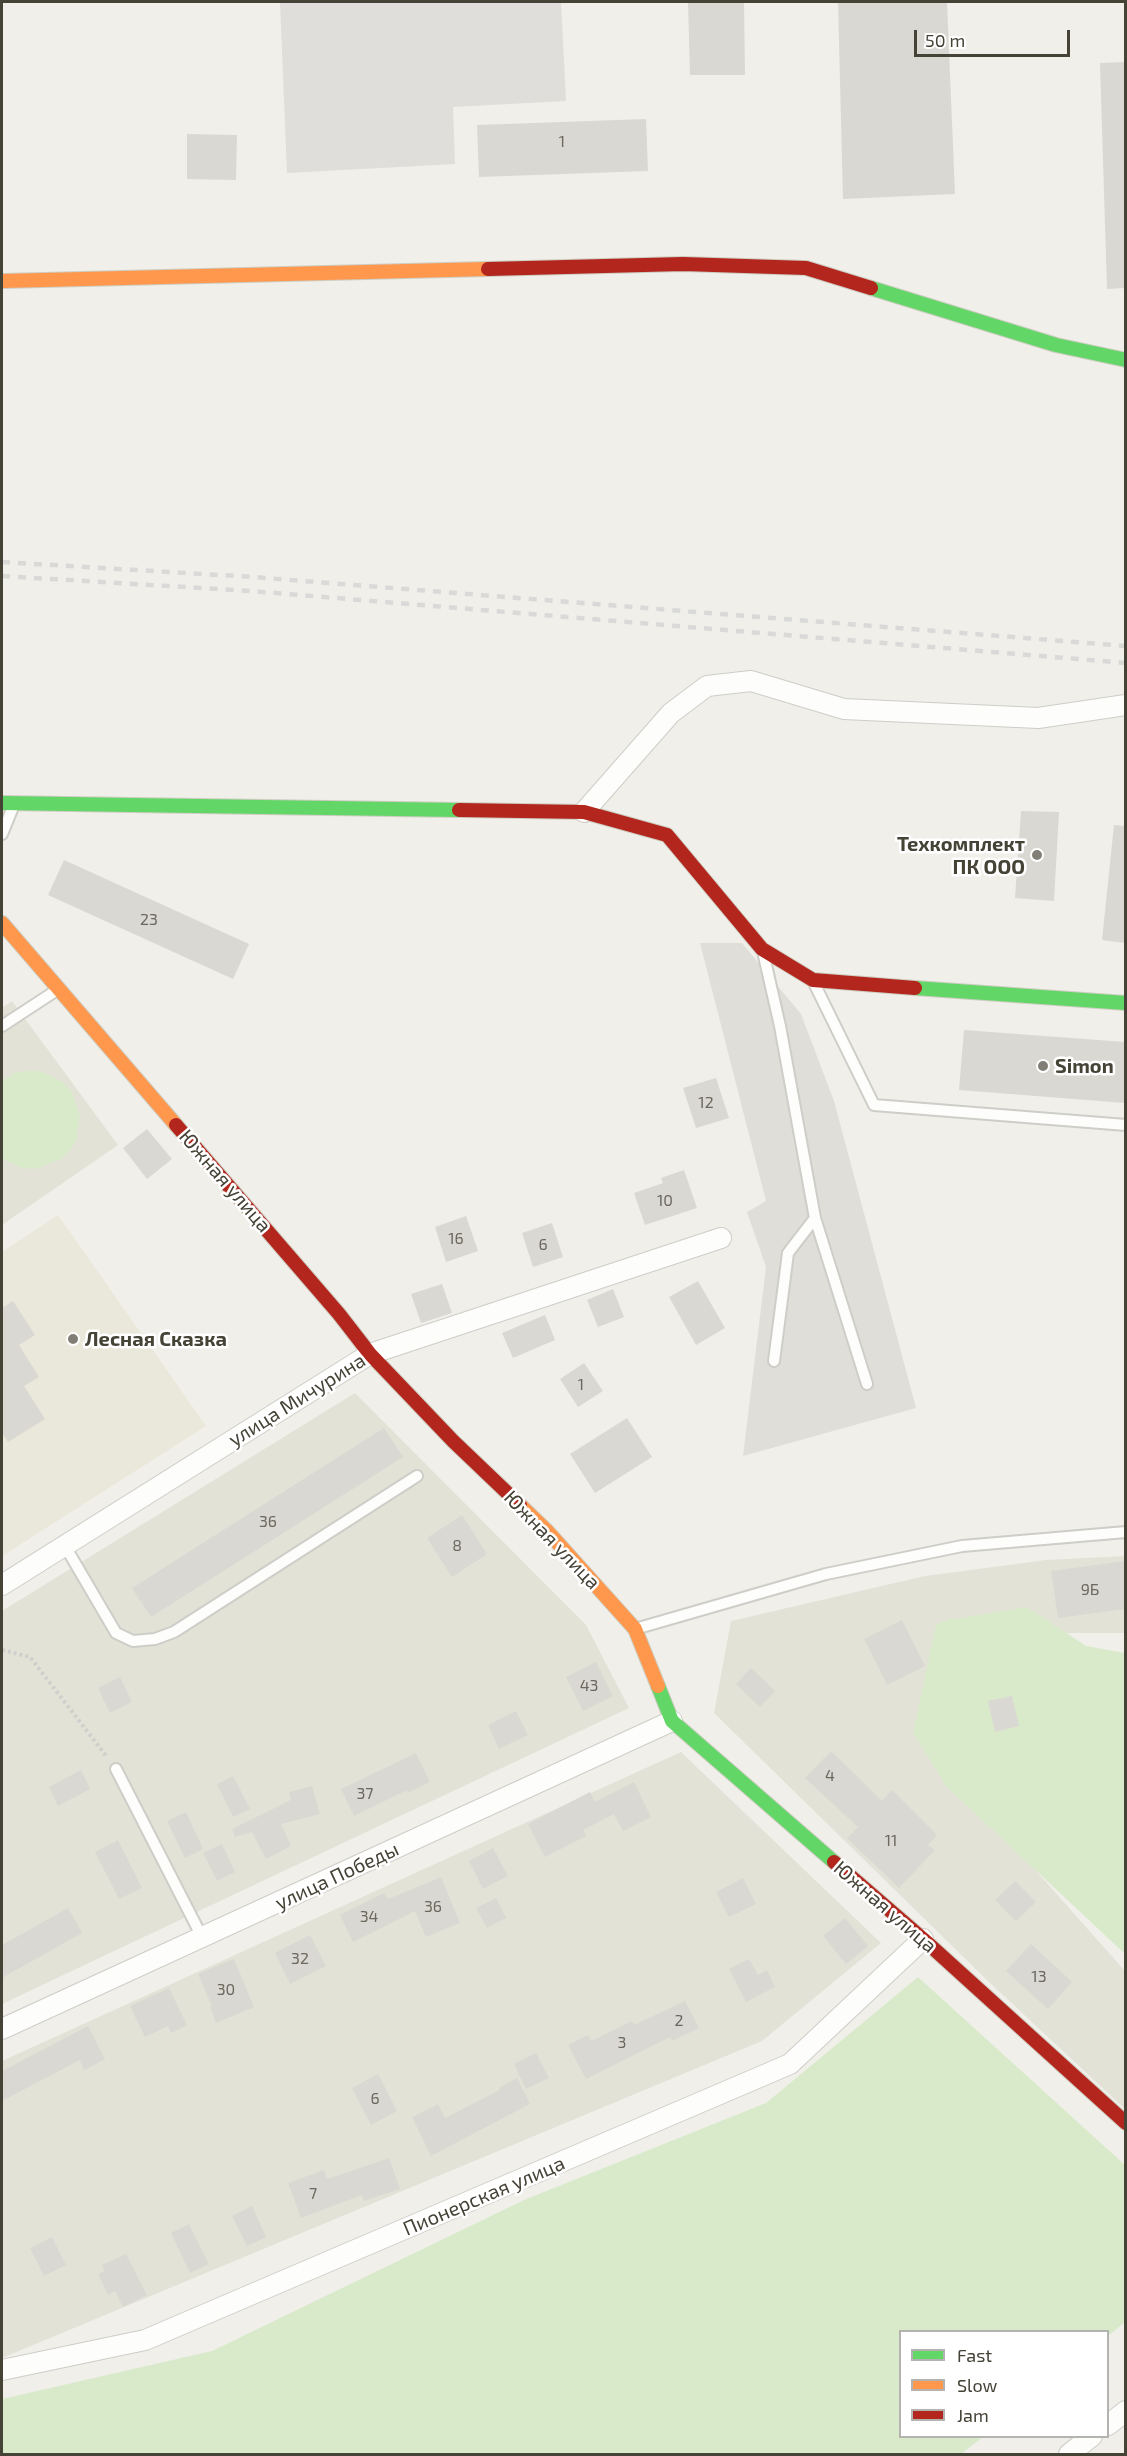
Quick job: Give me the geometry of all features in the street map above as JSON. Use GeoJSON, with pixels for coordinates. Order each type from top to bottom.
{"type":"FeatureCollection","features":[{"type":"Feature","properties":{"kind":"street"},"geometry":{"type":"LineString","coordinates":[[2,281],[683,264],[806,268],[1056,345],[1125,360]]}},
{"type":"Feature","properties":{"kind":"street"},"geometry":{"type":"LineString","coordinates":[[584,812],[671,713],[707,686],[751,681],[844,709],[1038,718],[1125,705]]}},
{"type":"Feature","properties":{"kind":"street"},"geometry":{"type":"LineString","coordinates":[[8,803],[584,812],[668,835],[762,949],[813,980],[1125,1004]]}},
{"type":"Feature","properties":{"kind":"street","name":"Южная улица"},"geometry":{"type":"LineString","coordinates":[[2,923],[339,1314],[370,1354],[453,1441],[547,1531],[635,1629],[672,1722],[922,1940],[1125,2123]]}},
{"type":"Feature","properties":{"kind":"street","name":"улица Мичурина"},"geometry":{"type":"LineString","coordinates":[[2,1585],[370,1354],[721,1238]]}},
{"type":"Feature","properties":{"kind":"street","name":"улица Победы"},"geometry":{"type":"LineString","coordinates":[[2,2028],[672,1722]]}},
{"type":"Feature","properties":{"kind":"street","name":"Пионерская улица"},"geometry":{"type":"LineString","coordinates":[[2,2370],[145,2340],[790,2064],[922,1940]]}},
{"type":"Feature","properties":{"kind":"street"},"geometry":{"type":"LineString","coordinates":[[1109,2423],[1125,2411]]}},
{"type":"Feature","properties":{"kind":"street"},"geometry":{"type":"LineString","coordinates":[[1069,2454],[1089,2438]]}},
{"type":"Feature","properties":{"kind":"lane"},"geometry":{"type":"LineString","coordinates":[[2,834],[8,803]]}},
{"type":"Feature","properties":{"kind":"lane"},"geometry":{"type":"LineString","coordinates":[[762,949],[780,1026],[815,1218],[867,1384]]}},
{"type":"Feature","properties":{"kind":"lane"},"geometry":{"type":"LineString","coordinates":[[813,980],[874,1105],[1125,1125]]}},
{"type":"Feature","properties":{"kind":"lane"},"geometry":{"type":"LineString","coordinates":[[2,1026],[59,989]]}},
{"type":"Feature","properties":{"kind":"lane"},"geometry":{"type":"LineString","coordinates":[[774,1361],[788,1252],[815,1218]]}},
{"type":"Feature","properties":{"kind":"lane"},"geometry":{"type":"LineString","coordinates":[[64,1546],[116,1633],[133,1641],[155,1639],[174,1632],[417,1476]]}},
{"type":"Feature","properties":{"kind":"lane"},"geometry":{"type":"LineString","coordinates":[[635,1629],[826,1574],[963,1546],[1125,1532]]}},
{"type":"Feature","properties":{"kind":"lane"},"geometry":{"type":"LineString","coordinates":[[116,1769],[202,1937]]}},
{"type":"Feature","properties":{"kind":"path"},"geometry":{"type":"LineString","coordinates":[[2,1650],[30,1657],[116,1769]]}},
{"type":"Feature","properties":{"kind":"shaded area"},"geometry":{"type":"Polygon","coordinates":[[[280,2],[561,2],[566,101],[453,107],[455,164],[287,173],[280,2]]]}},
{"type":"Feature","properties":{"kind":"shaded area"},"geometry":{"type":"Polygon","coordinates":[[[700,943],[742,943],[801,1014],[834,1101],[916,1408],[743,1456],[766,1267],[747,1212],[766,1201],[700,943]]]}},
{"type":"Feature","properties":{"kind":"shaded area"},"geometry":{"type":"Polygon","coordinates":[[[12,1001],[118,1145],[2,1225],[2,1008],[12,1001]]]}},
{"type":"Feature","properties":{"kind":"shaded area","name":"Лесная Сказка"},"geometry":{"type":"Polygon","coordinates":[[[58,1215],[206,1426],[2,1556],[2,1252],[58,1215]]]}},
{"type":"Feature","properties":{"kind":"shaded area"},"geometry":{"type":"Polygon","coordinates":[[[355,1393],[586,1625],[629,1708],[2,2004],[2,1611],[355,1393]]]}},
{"type":"Feature","properties":{"kind":"shaded area"},"geometry":{"type":"Polygon","coordinates":[[[1125,1556],[1125,1633],[1059,1633],[943,1766],[1125,1971],[1125,2109],[989,1982],[714,1713],[731,1621],[925,1576],[1046,1560],[1125,1556]]]}},
{"type":"Feature","properties":{"kind":"shaded area"},"geometry":{"type":"Polygon","coordinates":[[[681,1752],[881,1943],[762,2041],[2,2358],[2,2061],[681,1752]]]}},
{"type":"Feature","properties":{"kind":"green space"},"geometry":{"type":"Polygon","coordinates":[[[40,1071],[63,1082],[72,1092],[80,1116],[76,1141],[69,1152],[59,1160],[35,1169],[22,1168],[2,1158],[2,1081],[15,1073],[40,1071]]]}},
{"type":"Feature","properties":{"kind":"green space"},"geometry":{"type":"Polygon","coordinates":[[[1027,1607],[1086,1646],[1125,1653],[1125,1954],[947,1787],[913,1733],[936,1625],[948,1620],[1027,1607]]]}},
{"type":"Feature","properties":{"kind":"green space"},"geometry":{"type":"Polygon","coordinates":[[[918,1977],[1125,2165],[1125,2322],[1109,2335],[1109,2330],[899,2330],[899,2438],[982,2438],[961,2454],[2,2454],[2,2399],[212,2351],[524,2200],[766,2103],[918,1977]]]}},
{"type":"Feature","properties":{"kind":"building"},"geometry":{"type":"Polygon","coordinates":[[[688,2],[744,2],[745,75],[690,75],[688,2]]]}},
{"type":"Feature","properties":{"kind":"building"},"geometry":{"type":"Polygon","coordinates":[[[838,2],[947,2],[955,194],[843,199],[838,2]]]}},
{"type":"Feature","properties":{"kind":"building"},"geometry":{"type":"Polygon","coordinates":[[[1125,62],[1125,288],[1107,289],[1100,63],[1125,62]]]}},
{"type":"Feature","properties":{"kind":"building"},"geometry":{"type":"Polygon","coordinates":[[[646,119],[648,171],[479,177],[477,125],[646,119]]]}},
{"type":"Feature","properties":{"kind":"building"},"geometry":{"type":"Polygon","coordinates":[[[187,134],[237,135],[236,180],[187,179],[187,134]]]}},
{"type":"Feature","properties":{"kind":"building","name":"Техкомплект ПК ООО"},"geometry":{"type":"Polygon","coordinates":[[[1021,811],[1059,812],[1054,901],[1015,898],[1021,811]]]}},
{"type":"Feature","properties":{"kind":"building"},"geometry":{"type":"Polygon","coordinates":[[[1114,825],[1125,826],[1125,943],[1102,940],[1114,825]]]}},
{"type":"Feature","properties":{"kind":"building"},"geometry":{"type":"Polygon","coordinates":[[[64,860],[249,944],[233,979],[48,895],[64,860]]]}},
{"type":"Feature","properties":{"kind":"building","name":"Simon"},"geometry":{"type":"Polygon","coordinates":[[[964,1030],[1125,1042],[1125,1103],[959,1090],[964,1030]]]}},
{"type":"Feature","properties":{"kind":"building"},"geometry":{"type":"Polygon","coordinates":[[[716,1078],[729,1118],[696,1128],[683,1088],[716,1078]]]}},
{"type":"Feature","properties":{"kind":"building"},"geometry":{"type":"Polygon","coordinates":[[[147,1129],[172,1159],[147,1179],[123,1148],[147,1129]]]}},
{"type":"Feature","properties":{"kind":"building"},"geometry":{"type":"Polygon","coordinates":[[[684,1170],[697,1208],[645,1225],[634,1193],[663,1183],[661,1178],[684,1170]]]}},
{"type":"Feature","properties":{"kind":"building"},"geometry":{"type":"Polygon","coordinates":[[[466,1216],[478,1251],[446,1262],[435,1227],[466,1216]]]}},
{"type":"Feature","properties":{"kind":"building"},"geometry":{"type":"Polygon","coordinates":[[[552,1223],[563,1257],[533,1267],[522,1233],[552,1223]]]}},
{"type":"Feature","properties":{"kind":"building"},"geometry":{"type":"Polygon","coordinates":[[[698,1281],[725,1328],[696,1345],[669,1297],[698,1281]]]}},
{"type":"Feature","properties":{"kind":"building"},"geometry":{"type":"Polygon","coordinates":[[[442,1284],[452,1313],[421,1323],[411,1294],[442,1284]]]}},
{"type":"Feature","properties":{"kind":"building"},"geometry":{"type":"Polygon","coordinates":[[[613,1289],[624,1317],[598,1327],[587,1300],[613,1289]]]}},
{"type":"Feature","properties":{"kind":"building"},"geometry":{"type":"Polygon","coordinates":[[[13,1301],[35,1335],[19,1345],[39,1377],[24,1386],[45,1419],[8,1442],[2,1433],[2,1308],[13,1301]]]}},
{"type":"Feature","properties":{"kind":"building"},"geometry":{"type":"Polygon","coordinates":[[[545,1315],[555,1340],[513,1358],[502,1333],[545,1315]]]}},
{"type":"Feature","properties":{"kind":"building"},"geometry":{"type":"Polygon","coordinates":[[[584,1363],[603,1391],[578,1407],[560,1379],[584,1363]]]}},
{"type":"Feature","properties":{"kind":"building"},"geometry":{"type":"Polygon","coordinates":[[[627,1418],[652,1457],[595,1493],[570,1454],[627,1418]]]}},
{"type":"Feature","properties":{"kind":"building"},"geometry":{"type":"Polygon","coordinates":[[[384,1428],[403,1457],[151,1617],[132,1588],[384,1428]]]}},
{"type":"Feature","properties":{"kind":"building"},"geometry":{"type":"Polygon","coordinates":[[[462,1515],[487,1554],[452,1577],[427,1538],[462,1515]]]}},
{"type":"Feature","properties":{"kind":"building"},"geometry":{"type":"Polygon","coordinates":[[[1125,1561],[1125,1609],[1058,1618],[1051,1571],[1125,1561]]]}},
{"type":"Feature","properties":{"kind":"building"},"geometry":{"type":"Polygon","coordinates":[[[902,1620],[925,1666],[887,1685],[864,1639],[902,1620]]]}},
{"type":"Feature","properties":{"kind":"building"},"geometry":{"type":"Polygon","coordinates":[[[596,1662],[613,1696],[583,1711],[566,1677],[596,1662]]]}},
{"type":"Feature","properties":{"kind":"building"},"geometry":{"type":"Polygon","coordinates":[[[751,1668],[775,1691],[760,1707],[736,1684],[751,1668]]]}},
{"type":"Feature","properties":{"kind":"building"},"geometry":{"type":"Polygon","coordinates":[[[120,1677],[132,1702],[110,1713],[98,1688],[120,1677]]]}},
{"type":"Feature","properties":{"kind":"building"},"geometry":{"type":"Polygon","coordinates":[[[1012,1696],[1019,1726],[995,1732],[988,1701],[1012,1696]]]}},
{"type":"Feature","properties":{"kind":"building"},"geometry":{"type":"Polygon","coordinates":[[[516,1711],[528,1735],[499,1749],[488,1725],[516,1711]]]}},
{"type":"Feature","properties":{"kind":"building"},"geometry":{"type":"Polygon","coordinates":[[[831,1751],[882,1801],[892,1790],[937,1835],[928,1845],[935,1850],[899,1888],[847,1838],[858,1827],[805,1778],[831,1751]]]}},
{"type":"Feature","properties":{"kind":"building"},"geometry":{"type":"Polygon","coordinates":[[[416,1753],[430,1782],[408,1793],[407,1790],[354,1816],[341,1789],[416,1753]]]}},
{"type":"Feature","properties":{"kind":"building"},"geometry":{"type":"Polygon","coordinates":[[[81,1770],[90,1789],[58,1806],[49,1787],[81,1770]]]}},
{"type":"Feature","properties":{"kind":"building"},"geometry":{"type":"Polygon","coordinates":[[[233,1776],[250,1809],[233,1817],[217,1784],[233,1776]]]}},
{"type":"Feature","properties":{"kind":"building"},"geometry":{"type":"Polygon","coordinates":[[[634,1782],[651,1817],[623,1831],[614,1814],[583,1830],[586,1836],[545,1857],[528,1824],[590,1792],[595,1802],[634,1782]]]}},
{"type":"Feature","properties":{"kind":"building"},"geometry":{"type":"Polygon","coordinates":[[[312,1786],[320,1814],[281,1824],[291,1846],[266,1859],[252,1832],[235,1837],[232,1829],[291,1800],[289,1792],[312,1786]]]}},
{"type":"Feature","properties":{"kind":"building"},"geometry":{"type":"Polygon","coordinates":[[[186,1812],[203,1849],[185,1858],[167,1821],[186,1812]]]}},
{"type":"Feature","properties":{"kind":"building"},"geometry":{"type":"Polygon","coordinates":[[[118,1840],[142,1888],[119,1899],[95,1852],[118,1840]]]}},
{"type":"Feature","properties":{"kind":"building"},"geometry":{"type":"Polygon","coordinates":[[[222,1844],[235,1872],[217,1881],[203,1853],[222,1844]]]}},
{"type":"Feature","properties":{"kind":"building"},"geometry":{"type":"Polygon","coordinates":[[[493,1848],[508,1876],[483,1889],[469,1861],[493,1848]]]}},
{"type":"Feature","properties":{"kind":"building"},"geometry":{"type":"Polygon","coordinates":[[[441,1877],[460,1923],[426,1937],[415,1911],[353,1942],[340,1915],[384,1893],[388,1899],[441,1877]]]}},
{"type":"Feature","properties":{"kind":"building"},"geometry":{"type":"Polygon","coordinates":[[[743,1878],[756,1904],[729,1917],[716,1892],[743,1878]]]}},
{"type":"Feature","properties":{"kind":"building"},"geometry":{"type":"Polygon","coordinates":[[[1015,1881],[1036,1902],[1016,1921],[995,1900],[1015,1881]]]}},
{"type":"Feature","properties":{"kind":"building"},"geometry":{"type":"Polygon","coordinates":[[[496,1898],[506,1918],[487,1928],[476,1908],[496,1898]]]}},
{"type":"Feature","properties":{"kind":"building"},"geometry":{"type":"Polygon","coordinates":[[[68,1908],[82,1933],[2,1978],[2,1945],[68,1908]]]}},
{"type":"Feature","properties":{"kind":"building"},"geometry":{"type":"Polygon","coordinates":[[[845,1918],[868,1946],[846,1964],[823,1936],[845,1918]]]}},
{"type":"Feature","properties":{"kind":"building"},"geometry":{"type":"Polygon","coordinates":[[[310,1935],[326,1966],[290,1984],[275,1953],[310,1935]]]}},
{"type":"Feature","properties":{"kind":"building"},"geometry":{"type":"Polygon","coordinates":[[[1031,1944],[1072,1982],[1048,2009],[1006,1971],[1031,1944]]]}},
{"type":"Feature","properties":{"kind":"building"},"geometry":{"type":"Polygon","coordinates":[[[234,1959],[254,2007],[216,2023],[210,2007],[212,2006],[198,1974],[234,1959]]]}},
{"type":"Feature","properties":{"kind":"building"},"geometry":{"type":"Polygon","coordinates":[[[749,1959],[758,1975],[767,1970],[775,1987],[746,2002],[729,1969],[749,1959]]]}},
{"type":"Feature","properties":{"kind":"building"},"geometry":{"type":"Polygon","coordinates":[[[169,1988],[187,2025],[171,2033],[168,2026],[145,2037],[130,2006],[169,1988]]]}},
{"type":"Feature","properties":{"kind":"building"},"geometry":{"type":"Polygon","coordinates":[[[685,2001],[699,2028],[672,2041],[670,2037],[586,2079],[568,2045],[588,2035],[591,2041],[632,2021],[634,2025],[685,2001]]]}},
{"type":"Feature","properties":{"kind":"building"},"geometry":{"type":"Polygon","coordinates":[[[88,2026],[105,2059],[84,2070],[80,2060],[2,2101],[2,2071],[88,2026]]]}},
{"type":"Feature","properties":{"kind":"building"},"geometry":{"type":"Polygon","coordinates":[[[536,2053],[549,2078],[526,2089],[514,2064],[536,2053]]]}},
{"type":"Feature","properties":{"kind":"building"},"geometry":{"type":"Polygon","coordinates":[[[378,2074],[397,2111],[371,2125],[352,2088],[378,2074]]]}},
{"type":"Feature","properties":{"kind":"building"},"geometry":{"type":"Polygon","coordinates":[[[517,2078],[530,2104],[431,2156],[412,2117],[438,2104],[445,2118],[500,2090],[499,2088],[517,2078]]]}},
{"type":"Feature","properties":{"kind":"building"},"geometry":{"type":"Polygon","coordinates":[[[389,2158],[400,2189],[364,2201],[362,2195],[301,2218],[288,2183],[324,2170],[327,2179],[389,2158]]]}},
{"type":"Feature","properties":{"kind":"building"},"geometry":{"type":"Polygon","coordinates":[[[252,2206],[266,2237],[247,2246],[232,2216],[252,2206]]]}},
{"type":"Feature","properties":{"kind":"building"},"geometry":{"type":"Polygon","coordinates":[[[189,2224],[209,2264],[190,2273],[171,2233],[189,2224]]]}},
{"type":"Feature","properties":{"kind":"building"},"geometry":{"type":"Polygon","coordinates":[[[52,2237],[66,2265],[44,2276],[30,2248],[52,2237]]]}},
{"type":"Feature","properties":{"kind":"building"},"geometry":{"type":"Polygon","coordinates":[[[126,2254],[147,2295],[123,2307],[115,2291],[108,2295],[98,2274],[105,2271],[102,2265],[126,2254]]]}},
{"type":"Feature","properties":{"kind":"railway"},"geometry":{"type":"LineString","coordinates":[[2,562],[253,577],[1126,646]]}},
{"type":"Feature","properties":{"kind":"railway"},"geometry":{"type":"LineString","coordinates":[[2,576],[251,591],[1126,663]]}},
{"type":"Feature","properties":{"kind":"traffic: fast"},"geometry":{"type":"LineString","coordinates":[[871,288],[1056,345],[1126,360]]}},
{"type":"Feature","properties":{"kind":"traffic: fast"},"geometry":{"type":"LineString","coordinates":[[2,803],[459,810]]}},
{"type":"Feature","properties":{"kind":"traffic: fast"},"geometry":{"type":"LineString","coordinates":[[915,988],[1126,1003]]}},
{"type":"Feature","properties":{"kind":"traffic: fast"},"geometry":{"type":"LineString","coordinates":[[658,1686],[672,1721],[834,1862]]}},
{"type":"Feature","properties":{"kind":"traffic: slow"},"geometry":{"type":"LineString","coordinates":[[2,281],[488,269]]}},
{"type":"Feature","properties":{"kind":"traffic: slow"},"geometry":{"type":"LineString","coordinates":[[2,923],[176,1125]]}},
{"type":"Feature","properties":{"kind":"traffic: slow"},"geometry":{"type":"LineString","coordinates":[[520,1505],[547,1531],[635,1629],[658,1686]]}},
{"type":"Feature","properties":{"kind":"traffic: jam"},"geometry":{"type":"LineString","coordinates":[[488,269],[683,264],[806,268],[871,288]]}},
{"type":"Feature","properties":{"kind":"traffic: jam"},"geometry":{"type":"LineString","coordinates":[[459,810],[584,812],[667,835],[762,949],[813,980],[915,988]]}},
{"type":"Feature","properties":{"kind":"traffic: jam"},"geometry":{"type":"LineString","coordinates":[[176,1125],[339,1314],[370,1354],[453,1441],[520,1505]]}},
{"type":"Feature","properties":{"kind":"traffic: jam"},"geometry":{"type":"LineString","coordinates":[[834,1862],[923,1939],[1126,2123]]}},
{"type":"Feature","properties":{"kind":"place","name":"Техкомплект ПК ООО"},"geometry":{"type":"Point","coordinates":[1037,855]}},
{"type":"Feature","properties":{"kind":"place","name":"Simon"},"geometry":{"type":"Point","coordinates":[1043,1066]}},
{"type":"Feature","properties":{"kind":"place","name":"Лесная Сказка"},"geometry":{"type":"Point","coordinates":[73,1339]}}]}
